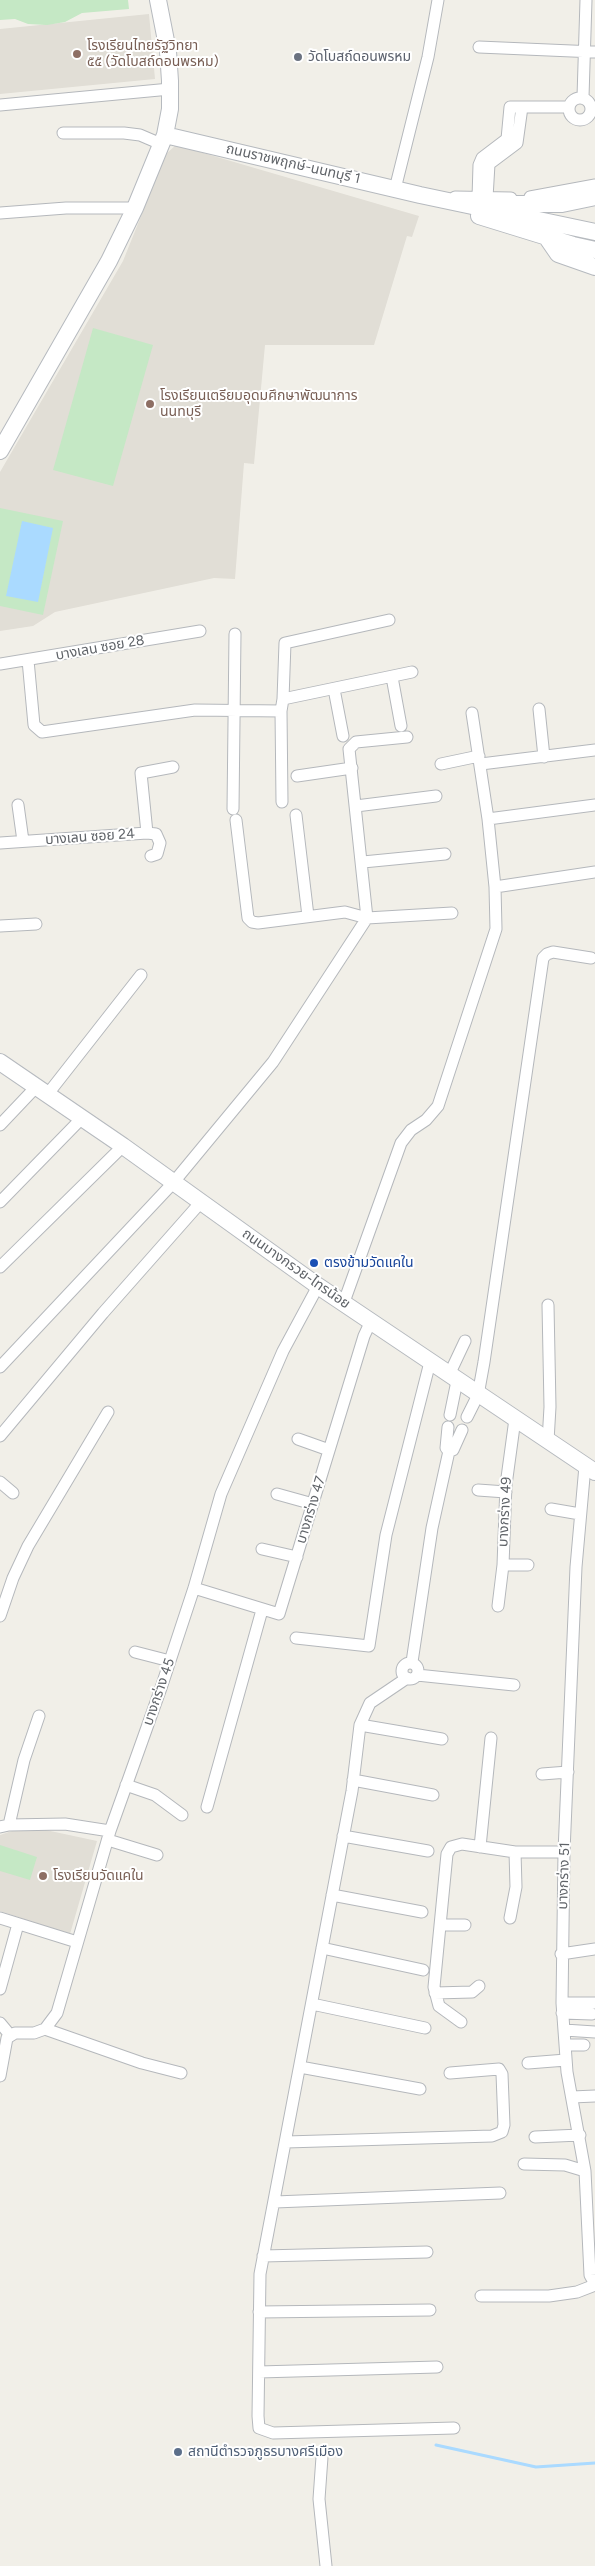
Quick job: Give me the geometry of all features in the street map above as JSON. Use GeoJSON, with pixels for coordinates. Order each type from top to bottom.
{"type":"FeatureCollection","features":[{"type":"Feature","properties":{"kind":"main road"},"geometry":{"type":"LineString","coordinates":[[0,451],[109,261],[163,139],[170,110],[170,89],[168,51],[158,0]]}},
{"type":"Feature","properties":{"kind":"main road","name":"ถนนราชพฤกษ์-นนทบุรี 1"},"geometry":{"type":"LineString","coordinates":[[163,139],[595,232]]}},
{"type":"Feature","properties":{"kind":"main road","name":"ถนนราชพฤกษ์-นนทบุรี 1"},"geometry":{"type":"LineString","coordinates":[[420,195],[547,238],[595,250]]}},
{"type":"Feature","properties":{"kind":"main road"},"geometry":{"type":"LineString","coordinates":[[453,202],[537,206],[562,204],[595,197]]}},
{"type":"Feature","properties":{"kind":"main road"},"geometry":{"type":"LineString","coordinates":[[537,206],[595,222]]}},
{"type":"Feature","properties":{"kind":"main road"},"geometry":{"type":"LineString","coordinates":[[547,238],[558,254],[595,267]]}},
{"type":"Feature","properties":{"kind":"main road"},"geometry":{"type":"LineString","coordinates":[[573,245],[595,254]]}},
{"type":"Feature","properties":{"kind":"main road","name":"ถนนบางกรวย-ไทรน้อย"},"geometry":{"type":"LineString","coordinates":[[1,1064],[123,1146],[318,1286],[590,1469]]}},
{"type":"Feature","properties":{"kind":"street"},"geometry":{"type":"LineString","coordinates":[[395,189],[428,58],[438,0]]}},
{"type":"Feature","properties":{"kind":"street"},"geometry":{"type":"LineString","coordinates":[[582,97],[590,52],[586,0]]}},
{"type":"Feature","properties":{"kind":"street"},"geometry":{"type":"LineString","coordinates":[[479,47],[590,52]]}},
{"type":"Feature","properties":{"kind":"street"},"geometry":{"type":"LineString","coordinates":[[0,105],[170,89]]}},
{"type":"Feature","properties":{"kind":"street"},"geometry":{"type":"LineString","coordinates":[[582,97],[589,101],[594,108],[590,115],[580,120],[570,115],[569,107],[572,100],[582,97]]}},
{"type":"Feature","properties":{"kind":"street"},"geometry":{"type":"LineString","coordinates":[[482,198],[479,165],[482,158],[508,139],[516,107],[569,107]]}},
{"type":"Feature","properties":{"kind":"street"},"geometry":{"type":"LineString","coordinates":[[63,133],[124,133],[163,139]]}},
{"type":"Feature","properties":{"kind":"street"},"geometry":{"type":"LineString","coordinates":[[420,195],[482,198],[539,197],[595,185]]}},
{"type":"Feature","properties":{"kind":"street"},"geometry":{"type":"LineString","coordinates":[[0,213],[66,208],[134,208]]}},
{"type":"Feature","properties":{"kind":"street"},"geometry":{"type":"LineString","coordinates":[[282,802],[281,711],[286,643],[389,620]]}},
{"type":"Feature","properties":{"kind":"street","name":"บางเลน ซอย 28"},"geometry":{"type":"LineString","coordinates":[[0,664],[200,630]]}},
{"type":"Feature","properties":{"kind":"street"},"geometry":{"type":"LineString","coordinates":[[235,634],[234,815],[248,918],[252,922],[258,923],[345,912],[367,918],[452,912]]}},
{"type":"Feature","properties":{"kind":"street"},"geometry":{"type":"LineString","coordinates":[[28,660],[34,725],[42,732],[195,710],[281,711]]}},
{"type":"Feature","properties":{"kind":"street"},"geometry":{"type":"LineString","coordinates":[[283,698],[412,672]]}},
{"type":"Feature","properties":{"kind":"street"},"geometry":{"type":"LineString","coordinates":[[392,677],[401,726]]}},
{"type":"Feature","properties":{"kind":"street"},"geometry":{"type":"LineString","coordinates":[[334,689],[343,736]]}},
{"type":"Feature","properties":{"kind":"street"},"geometry":{"type":"LineString","coordinates":[[539,709],[544,757]]}},
{"type":"Feature","properties":{"kind":"street"},"geometry":{"type":"LineString","coordinates":[[344,1302],[401,1143],[411,1130],[426,1120],[438,1106],[496,930],[495,887],[488,819],[472,713]]}},
{"type":"Feature","properties":{"kind":"street"},"geometry":{"type":"LineString","coordinates":[[0,1367],[173,1182],[273,1062],[367,918],[363,862],[349,749],[352,744],[407,737]]}},
{"type":"Feature","properties":{"kind":"street"},"geometry":{"type":"LineString","coordinates":[[441,764],[544,757],[595,750]]}},
{"type":"Feature","properties":{"kind":"street","name":"บางเลน ซอย 24"},"geometry":{"type":"LineString","coordinates":[[0,843],[147,833],[141,773],[173,767]]}},
{"type":"Feature","properties":{"kind":"street"},"geometry":{"type":"LineString","coordinates":[[297,776],[352,768]]}},
{"type":"Feature","properties":{"kind":"street"},"geometry":{"type":"LineString","coordinates":[[356,806],[436,796]]}},
{"type":"Feature","properties":{"kind":"street"},"geometry":{"type":"LineString","coordinates":[[18,805],[22,841]]}},
{"type":"Feature","properties":{"kind":"street"},"geometry":{"type":"LineString","coordinates":[[488,819],[595,805]]}},
{"type":"Feature","properties":{"kind":"street"},"geometry":{"type":"LineString","coordinates":[[296,815],[308,916]]}},
{"type":"Feature","properties":{"kind":"street"},"geometry":{"type":"LineString","coordinates":[[147,833],[156,834],[160,843],[157,854],[151,856]]}},
{"type":"Feature","properties":{"kind":"street"},"geometry":{"type":"LineString","coordinates":[[363,862],[445,854]]}},
{"type":"Feature","properties":{"kind":"street"},"geometry":{"type":"LineString","coordinates":[[495,887],[595,872]]}},
{"type":"Feature","properties":{"kind":"street"},"geometry":{"type":"LineString","coordinates":[[0,926],[36,924]]}},
{"type":"Feature","properties":{"kind":"street"},"geometry":{"type":"LineString","coordinates":[[468,1417],[478,1395],[543,958],[552,952],[591,958]]}},
{"type":"Feature","properties":{"kind":"street"},"geometry":{"type":"LineString","coordinates":[[0,1125],[41,1091],[141,975]]}},
{"type":"Feature","properties":{"kind":"street"},"geometry":{"type":"LineString","coordinates":[[0,1202],[81,1119]]}},
{"type":"Feature","properties":{"kind":"street"},"geometry":{"type":"LineString","coordinates":[[0,1267],[123,1146]]}},
{"type":"Feature","properties":{"kind":"street"},"geometry":{"type":"LineString","coordinates":[[0,1436],[103,1313],[201,1202]]}},
{"type":"Feature","properties":{"kind":"street","name":"บางกร่าง 45"},"geometry":{"type":"LineString","coordinates":[[45,2029],[57,2013],[109,1836],[194,1588],[221,1494],[236,1455],[283,1351],[318,1286]]}},
{"type":"Feature","properties":{"kind":"street"},"geometry":{"type":"LineString","coordinates":[[548,1305],[550,1407],[548,1441]]}},
{"type":"Feature","properties":{"kind":"street","name":"บางกร่าง 47"},"geometry":{"type":"LineString","coordinates":[[194,1588],[279,1614],[364,1336],[371,1321]]}},
{"type":"Feature","properties":{"kind":"street"},"geometry":{"type":"LineString","coordinates":[[465,1341],[453,1378],[446,1448],[448,1451],[432,1528],[412,1662],[405,1664],[402,1668],[403,1676],[514,1685]]}},
{"type":"Feature","properties":{"kind":"street"},"geometry":{"type":"LineString","coordinates":[[296,1638],[369,1646],[386,1535],[430,1362]]}},
{"type":"Feature","properties":{"kind":"street"},"geometry":{"type":"LineString","coordinates":[[0,1616],[12,1578],[28,1546],[108,1412]]}},
{"type":"Feature","properties":{"kind":"street","name":"บางกร่าง 49"},"geometry":{"type":"LineString","coordinates":[[498,1606],[503,1565],[506,1492],[515,1419]]}},
{"type":"Feature","properties":{"kind":"street"},"geometry":{"type":"LineString","coordinates":[[448,1451],[453,1450],[462,1430]]}},
{"type":"Feature","properties":{"kind":"street"},"geometry":{"type":"LineString","coordinates":[[298,1439],[329,1450]]}},
{"type":"Feature","properties":{"kind":"street","name":"บางกร่าง 51"},"geometry":{"type":"LineString","coordinates":[[590,1469],[580,1514],[561,1954],[562,2008],[566,2060],[583,2150],[592,2256],[590,2275],[595,2284]]}},
{"type":"Feature","properties":{"kind":"street"},"geometry":{"type":"LineString","coordinates":[[0,1482],[13,1493]]}},
{"type":"Feature","properties":{"kind":"street"},"geometry":{"type":"LineString","coordinates":[[478,1490],[506,1492]]}},
{"type":"Feature","properties":{"kind":"street"},"geometry":{"type":"LineString","coordinates":[[277,1494],[313,1504]]}},
{"type":"Feature","properties":{"kind":"street"},"geometry":{"type":"LineString","coordinates":[[551,1509],[580,1514]]}},
{"type":"Feature","properties":{"kind":"street"},"geometry":{"type":"LineString","coordinates":[[262,1549],[297,1557]]}},
{"type":"Feature","properties":{"kind":"street"},"geometry":{"type":"LineString","coordinates":[[503,1565],[528,1565]]}},
{"type":"Feature","properties":{"kind":"street"},"geometry":{"type":"LineString","coordinates":[[207,1807],[262,1610]]}},
{"type":"Feature","properties":{"kind":"street"},"geometry":{"type":"LineString","coordinates":[[135,1652],[170,1661]]}},
{"type":"Feature","properties":{"kind":"street"},"geometry":{"type":"LineString","coordinates":[[412,1677],[370,1703],[360,1725],[343,1836],[275,2202],[263,2256],[259,2312],[259,2428],[266,2432],[454,2428]]}},
{"type":"Feature","properties":{"kind":"street"},"geometry":{"type":"LineString","coordinates":[[38,1716],[5,1826],[65,1824],[109,1836],[157,1855]]}},
{"type":"Feature","properties":{"kind":"street"},"geometry":{"type":"LineString","coordinates":[[360,1725],[442,1740]]}},
{"type":"Feature","properties":{"kind":"street"},"geometry":{"type":"LineString","coordinates":[[480,1846],[490,1738]]}},
{"type":"Feature","properties":{"kind":"street"},"geometry":{"type":"LineString","coordinates":[[542,1774],[568,1772]]}},
{"type":"Feature","properties":{"kind":"street"},"geometry":{"type":"LineString","coordinates":[[353,1780],[433,1795]]}},
{"type":"Feature","properties":{"kind":"street"},"geometry":{"type":"LineString","coordinates":[[126,1785],[155,1794],[182,1815]]}},
{"type":"Feature","properties":{"kind":"street"},"geometry":{"type":"LineString","coordinates":[[343,1836],[428,1851]]}},
{"type":"Feature","properties":{"kind":"street"},"geometry":{"type":"LineString","coordinates":[[461,2022],[439,2006],[435,1993],[434,1975],[448,1854],[451,1848],[462,1844],[515,1852],[564,1852]]}},
{"type":"Feature","properties":{"kind":"street"},"geometry":{"type":"LineString","coordinates":[[510,1918],[516,1887],[515,1852]]}},
{"type":"Feature","properties":{"kind":"street"},"geometry":{"type":"LineString","coordinates":[[332,1895],[422,1912]]}},
{"type":"Feature","properties":{"kind":"street"},"geometry":{"type":"LineString","coordinates":[[0,1918],[77,1942]]}},
{"type":"Feature","properties":{"kind":"street"},"geometry":{"type":"LineString","coordinates":[[0,1989],[18,1924]]}},
{"type":"Feature","properties":{"kind":"street"},"geometry":{"type":"LineString","coordinates":[[440,1925],[465,1926]]}},
{"type":"Feature","properties":{"kind":"street"},"geometry":{"type":"LineString","coordinates":[[322,1948],[423,1970]]}},
{"type":"Feature","properties":{"kind":"street"},"geometry":{"type":"LineString","coordinates":[[561,1954],[595,1949]]}},
{"type":"Feature","properties":{"kind":"street"},"geometry":{"type":"LineString","coordinates":[[435,1993],[472,1992],[479,1986]]}},
{"type":"Feature","properties":{"kind":"street"},"geometry":{"type":"LineString","coordinates":[[312,2004],[425,2028]]}},
{"type":"Feature","properties":{"kind":"street"},"geometry":{"type":"LineString","coordinates":[[562,2008],[594,2009]]}},
{"type":"Feature","properties":{"kind":"street"},"geometry":{"type":"LineString","coordinates":[[0,2023],[10,2035]]}},
{"type":"Feature","properties":{"kind":"street"},"geometry":{"type":"LineString","coordinates":[[0,2076],[2,2049],[7,2038],[10,2035],[45,2029],[142,2063],[181,2072]]}},
{"type":"Feature","properties":{"kind":"street"},"geometry":{"type":"LineString","coordinates":[[564,2030],[595,2032]]}},
{"type":"Feature","properties":{"kind":"street"},"geometry":{"type":"LineString","coordinates":[[565,2045],[584,2045]]}},
{"type":"Feature","properties":{"kind":"street"},"geometry":{"type":"LineString","coordinates":[[528,2063],[566,2060]]}},
{"type":"Feature","properties":{"kind":"street"},"geometry":{"type":"LineString","coordinates":[[300,2067],[420,2090]]}},
{"type":"Feature","properties":{"kind":"street"},"geometry":{"type":"LineString","coordinates":[[286,2142],[492,2136],[502,2132],[504,2125],[502,2074],[499,2069],[450,2073]]}},
{"type":"Feature","properties":{"kind":"street"},"geometry":{"type":"LineString","coordinates":[[572,2097],[595,2096]]}},
{"type":"Feature","properties":{"kind":"street"},"geometry":{"type":"LineString","coordinates":[[534,2137],[580,2135]]}},
{"type":"Feature","properties":{"kind":"street"},"geometry":{"type":"LineString","coordinates":[[583,2150],[595,2149]]}},
{"type":"Feature","properties":{"kind":"street"},"geometry":{"type":"LineString","coordinates":[[524,2164],[565,2165],[585,2171]]}},
{"type":"Feature","properties":{"kind":"street"},"geometry":{"type":"LineString","coordinates":[[275,2202],[500,2194]]}},
{"type":"Feature","properties":{"kind":"street"},"geometry":{"type":"LineString","coordinates":[[263,2256],[427,2252]]}},
{"type":"Feature","properties":{"kind":"street"},"geometry":{"type":"LineString","coordinates":[[481,2296],[549,2296],[577,2292],[595,2284]]}},
{"type":"Feature","properties":{"kind":"street"},"geometry":{"type":"LineString","coordinates":[[259,2312],[430,2310]]}},
{"type":"Feature","properties":{"kind":"street"},"geometry":{"type":"LineString","coordinates":[[259,2372],[437,2367]]}},
{"type":"Feature","properties":{"kind":"street"},"geometry":{"type":"LineString","coordinates":[[322,2456],[319,2499],[326,2566]]}},
{"type":"Feature","properties":{"kind":"shaded area","name":"โรงเรียนไทยรัฐวิทยา ๕๕ (วัดโบสถ์ดอนพรหม)"},"geometry":{"type":"Polygon","coordinates":[[[149,14],[155,79],[0,94],[0,29],[149,14]]]}},
{"type":"Feature","properties":{"kind":"shaded area","name":"โรงเรียนเตรียมอุดมศึกษาพัฒนาการ นนทบุรี"},"geometry":{"type":"Polygon","coordinates":[[[176,145],[419,216],[412,237],[407,236],[374,345],[265,345],[254,464],[244,463],[235,579],[214,578],[55,612],[33,626],[0,631],[0,472],[123,261],[166,154],[176,145]]]}},
{"type":"Feature","properties":{"kind":"shaded area","name":"โรงเรียนวัดแคใน"},"geometry":{"type":"Polygon","coordinates":[[[27,1826],[97,1841],[70,1934],[0,1911],[0,1835],[27,1826]]]}},
{"type":"Feature","properties":{"kind":"green space"},"geometry":{"type":"Polygon","coordinates":[[[0,0],[128,0],[129,9],[82,13],[65,22],[47,25],[28,24],[15,19],[0,20],[0,0]]]}},
{"type":"Feature","properties":{"kind":"green space"},"geometry":{"type":"Polygon","coordinates":[[[93,328],[153,345],[113,486],[53,470],[93,328]]]}},
{"type":"Feature","properties":{"kind":"green space"},"geometry":{"type":"Polygon","coordinates":[[[0,508],[63,521],[43,615],[0,606],[0,508]]]}},
{"type":"Feature","properties":{"kind":"green space"},"geometry":{"type":"Polygon","coordinates":[[[0,1845],[37,1857],[30,1880],[0,1871],[0,1845]]]}},
{"type":"Feature","properties":{"kind":"water"},"geometry":{"type":"Polygon","coordinates":[[[22,521],[53,528],[38,602],[6,596],[22,521]]]}},
{"type":"Feature","properties":{"kind":"waterway"},"geometry":{"type":"LineString","coordinates":[[436,2445],[536,2467],[595,2463]]}},
{"type":"Feature","properties":{"kind":"place","name":"โรงเรียนไทยรัฐวิทยา ๕๕ (วัดโบสถ์ดอนพรหม)"},"geometry":{"type":"Point","coordinates":[77,54]}},
{"type":"Feature","properties":{"kind":"place","name":"วัดโบสถ์ดอนพรหม"},"geometry":{"type":"Point","coordinates":[298,57]}},
{"type":"Feature","properties":{"kind":"place","name":"โรงเรียนเตรียมอุดมศึกษาพัฒนาการ นนทบุรี"},"geometry":{"type":"Point","coordinates":[150,404]}},
{"type":"Feature","properties":{"kind":"place","name":"ตรงข้ามวัดแคใน"},"geometry":{"type":"Point","coordinates":[314,1263]}},
{"type":"Feature","properties":{"kind":"place","name":"โรงเรียนวัดแคใน"},"geometry":{"type":"Point","coordinates":[43,1876]}},
{"type":"Feature","properties":{"kind":"place","name":"สถานีตำรวจภูธรบางศรีเมือง"},"geometry":{"type":"Point","coordinates":[178,2452]}}]}
